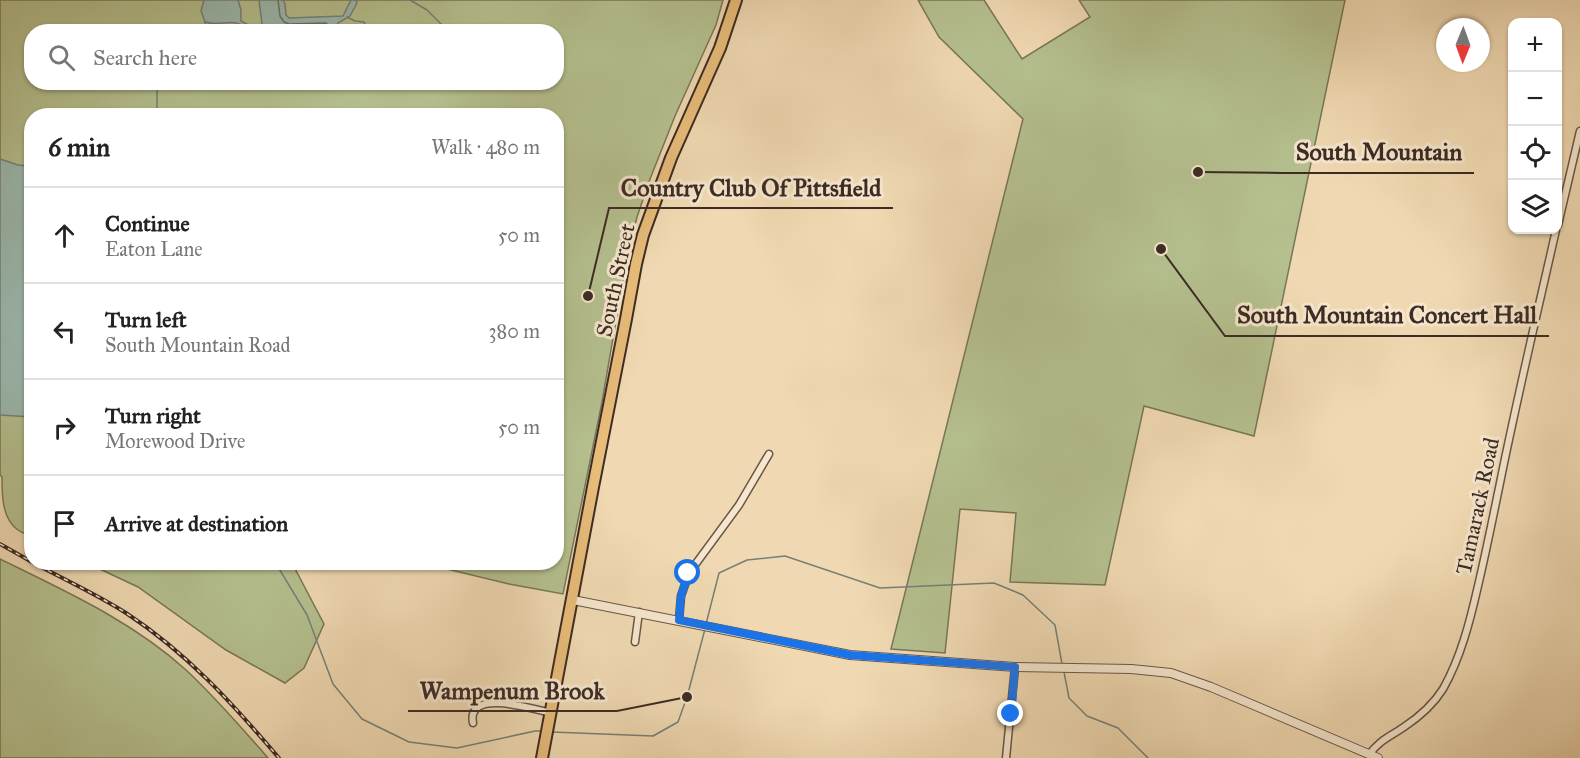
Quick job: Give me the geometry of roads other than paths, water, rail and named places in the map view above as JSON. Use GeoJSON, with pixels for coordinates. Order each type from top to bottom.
{"type":"FeatureCollection","features":[{"type":"Feature","properties":{"kind":"highway","name":"South Street"},"geometry":{"type":"LineString","coordinates":[[542,758],[643,235],[671,158],[720,48],[736,0]]}},
{"type":"Feature","properties":{"kind":"street"},"geometry":{"type":"LineString","coordinates":[[1562,204],[1580,130]]}},
{"type":"Feature","properties":{"kind":"street","name":"Tamarack Road"},"geometry":{"type":"LineString","coordinates":[[1369,755],[1375,746],[1403,728],[1428,707],[1443,688],[1461,648],[1490,533],[1555,234]]}},
{"type":"Feature","properties":{"kind":"street"},"geometry":{"type":"LineString","coordinates":[[679,620],[681,596],[688,573],[739,506],[769,454]]}},
{"type":"Feature","properties":{"kind":"street"},"geometry":{"type":"LineString","coordinates":[[573,600],[850,655],[1015,667],[1131,669],[1171,673],[1211,687],[1378,758]]}},
{"type":"Feature","properties":{"kind":"street"},"geometry":{"type":"LineString","coordinates":[[635,642],[639,612]]}},
{"type":"Feature","properties":{"kind":"street"},"geometry":{"type":"LineString","coordinates":[[1006,758],[1015,667]]}},
{"type":"Feature","properties":{"kind":"street"},"geometry":{"type":"LineString","coordinates":[[473,723],[472,713],[475,708],[490,703],[551,713]]}},
{"type":"Feature","properties":{"kind":"water"},"geometry":{"type":"Polygon","coordinates":[[[204,0],[238,0],[241,21],[247,24],[205,22],[201,11],[204,0]]]}},
{"type":"Feature","properties":{"kind":"water"},"geometry":{"type":"Polygon","coordinates":[[[259,0],[283,0],[286,15],[289,18],[343,16],[351,0],[356,0],[357,3],[350,16],[337,24],[262,24],[259,0]]]}},
{"type":"Feature","properties":{"kind":"water"},"geometry":{"type":"Polygon","coordinates":[[[0,159],[24,165],[24,417],[0,415],[0,159]]]}},
{"type":"Feature","properties":{"kind":"waterway"},"geometry":{"type":"LineString","coordinates":[[410,0],[427,10],[441,24]]}},
{"type":"Feature","properties":{"kind":"waterway"},"geometry":{"type":"LineString","coordinates":[[347,17],[365,24]]}},
{"type":"Feature","properties":{"kind":"waterway"},"geometry":{"type":"LineString","coordinates":[[157,90],[157,108]]}},
{"type":"Feature","properties":{"kind":"waterway"},"geometry":{"type":"LineString","coordinates":[[706,624],[719,573],[747,560],[785,556],[880,588],[994,583],[1023,595],[1055,625],[1062,664]]}},
{"type":"Feature","properties":{"kind":"waterway"},"geometry":{"type":"LineString","coordinates":[[280,570],[307,615],[333,684],[362,719],[409,742],[457,748],[541,731]]}},
{"type":"Feature","properties":{"kind":"waterway"},"geometry":{"type":"LineString","coordinates":[[552,732],[653,736],[678,722],[705,629]]}},
{"type":"Feature","properties":{"kind":"waterway"},"geometry":{"type":"LineString","coordinates":[[1064,672],[1069,698],[1087,716],[1118,728],[1148,758]]}},
{"type":"Feature","properties":{"kind":"railway"},"geometry":{"type":"LineString","coordinates":[[0,544],[24,558]]}},
{"type":"Feature","properties":{"kind":"railway"},"geometry":{"type":"LineString","coordinates":[[47,570],[115,606],[169,645],[226,698],[279,758]]}},
{"type":"Feature","properties":{"kind":"place","name":"South Mountain"},"geometry":{"type":"Point","coordinates":[1198,172]}},
{"type":"Feature","properties":{"kind":"place","name":"South Mountain Concert Hall"},"geometry":{"type":"Point","coordinates":[1161,249]}},
{"type":"Feature","properties":{"kind":"place","name":"Country Club Of Pittsfield"},"geometry":{"type":"Point","coordinates":[588,296]}},
{"type":"Feature","properties":{"kind":"place","name":"Wampenum Brook"},"geometry":{"type":"Point","coordinates":[687,697]}}]}
